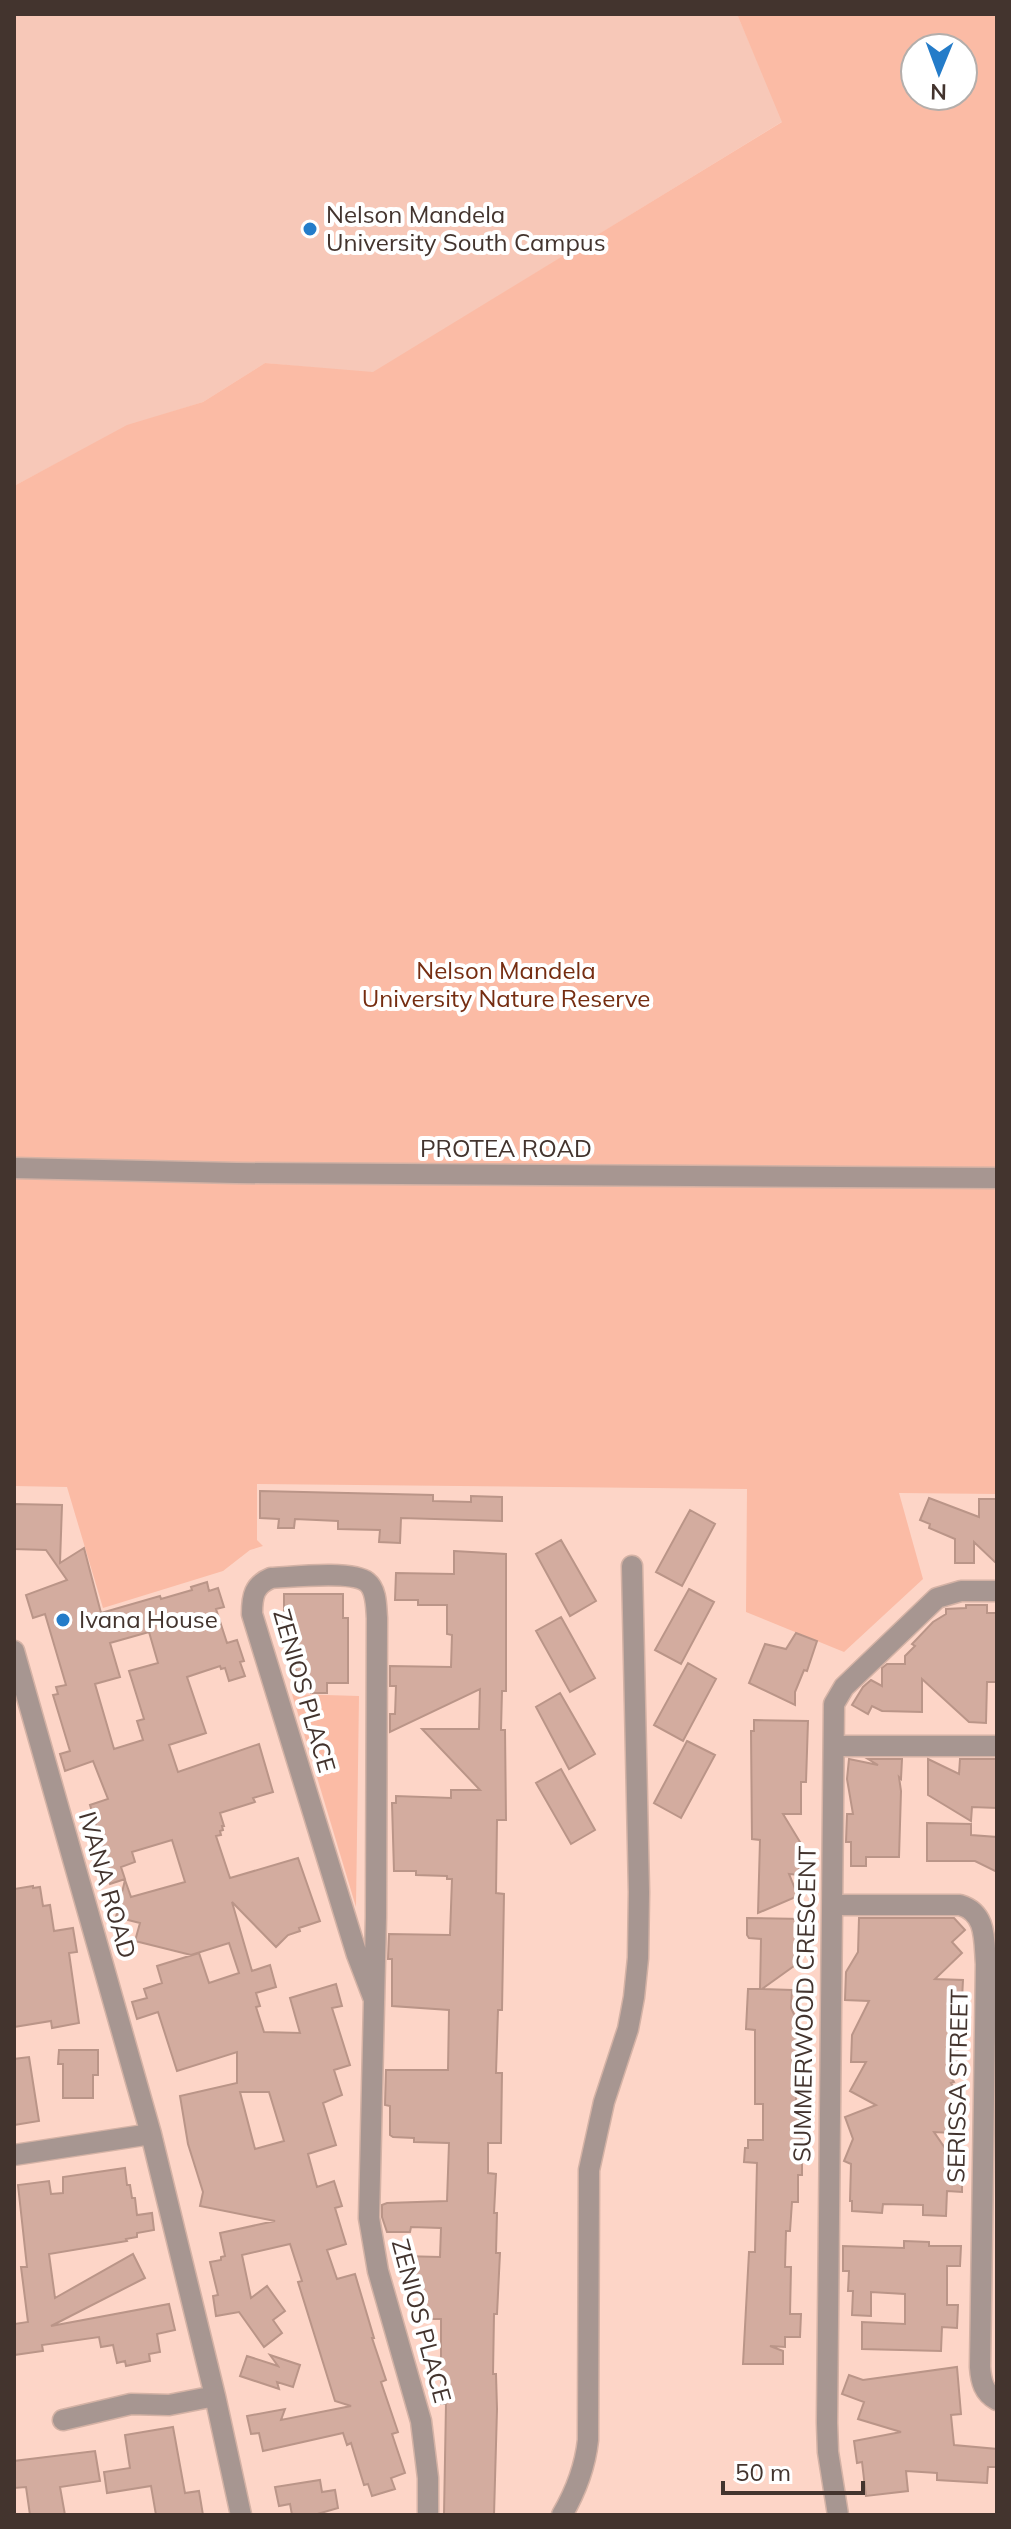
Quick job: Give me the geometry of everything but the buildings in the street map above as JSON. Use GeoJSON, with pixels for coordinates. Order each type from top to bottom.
{"type":"FeatureCollection","features":[{"type":"Feature","properties":{"kind":"street","name":"PROTEA ROAD"},"geometry":{"type":"LineString","coordinates":[[14,1168],[236,1173],[997,1178]]}},
{"type":"Feature","properties":{"kind":"street"},"geometry":{"type":"LineString","coordinates":[[562,2515],[579,2483],[588,2440],[589,2170],[604,2102],[628,2029],[638,1958],[632,1566]]}},
{"type":"Feature","properties":{"kind":"street","name":"ZENIOS PLACE"},"geometry":{"type":"LineString","coordinates":[[373,1997],[317,1829],[252,1614],[254,1591],[261,1582],[271,1578],[355,1576],[368,1582],[374,1591],[377,1630],[376,1917],[371,2239],[421,2421],[428,2478],[428,2515]]}},
{"type":"Feature","properties":{"kind":"street","name":"SUMMERWOOD CRESCENT"},"geometry":{"type":"LineString","coordinates":[[838,2515],[828,2452],[827,2423],[834,1704],[837,1695],[922,1611],[946,1593],[997,1591]]}},
{"type":"Feature","properties":{"kind":"street","name":"IVANA ROAD"},"geometry":{"type":"LineString","coordinates":[[14,1651],[151,2134],[241,2515]]}},
{"type":"Feature","properties":{"kind":"street"},"geometry":{"type":"LineString","coordinates":[[834,1746],[997,1746]]}},
{"type":"Feature","properties":{"kind":"street","name":"SERISSA STREET"},"geometry":{"type":"LineString","coordinates":[[833,1905],[960,1905],[970,1908],[983,1926],[986,1964],[980,2367],[981,2380],[987,2393],[997,2400]]}},
{"type":"Feature","properties":{"kind":"street"},"geometry":{"type":"LineString","coordinates":[[14,2155],[151,2134]]}},
{"type":"Feature","properties":{"kind":"street"},"geometry":{"type":"LineString","coordinates":[[63,2420],[131,2404],[169,2405],[215,2396]]}},
{"type":"Feature","properties":{"kind":"shaded area","name":"Nelson Mandela University South Campus"},"geometry":{"type":"Polygon","coordinates":[[[14,14],[737,14],[783,121],[373,373],[265,363],[203,402],[127,426],[14,486],[14,14]]]}},
{"type":"Feature","properties":{"kind":"green space","name":"Nelson Mandela University Nature Reserve"},"geometry":{"type":"Polygon","coordinates":[[[737,14],[997,14],[997,1494],[899,1493],[923,1579],[844,1652],[746,1612],[747,1489],[257,1484],[257,1540],[263,1546],[250,1550],[223,1571],[103,1608],[67,1487],[14,1486],[14,486],[127,425],[203,402],[265,363],[373,372],[782,122],[737,14]]]}},
{"type":"Feature","properties":{"kind":"green space"},"geometry":{"type":"Polygon","coordinates":[[[292,1694],[359,1696],[356,1907],[292,1694]]]}},
{"type":"Feature","properties":{"kind":"place","name":"Nelson Mandela University South Campus"},"geometry":{"type":"Point","coordinates":[310,229]}},
{"type":"Feature","properties":{"kind":"place","name":"Ivana House"},"geometry":{"type":"Point","coordinates":[63,1620]}}]}
